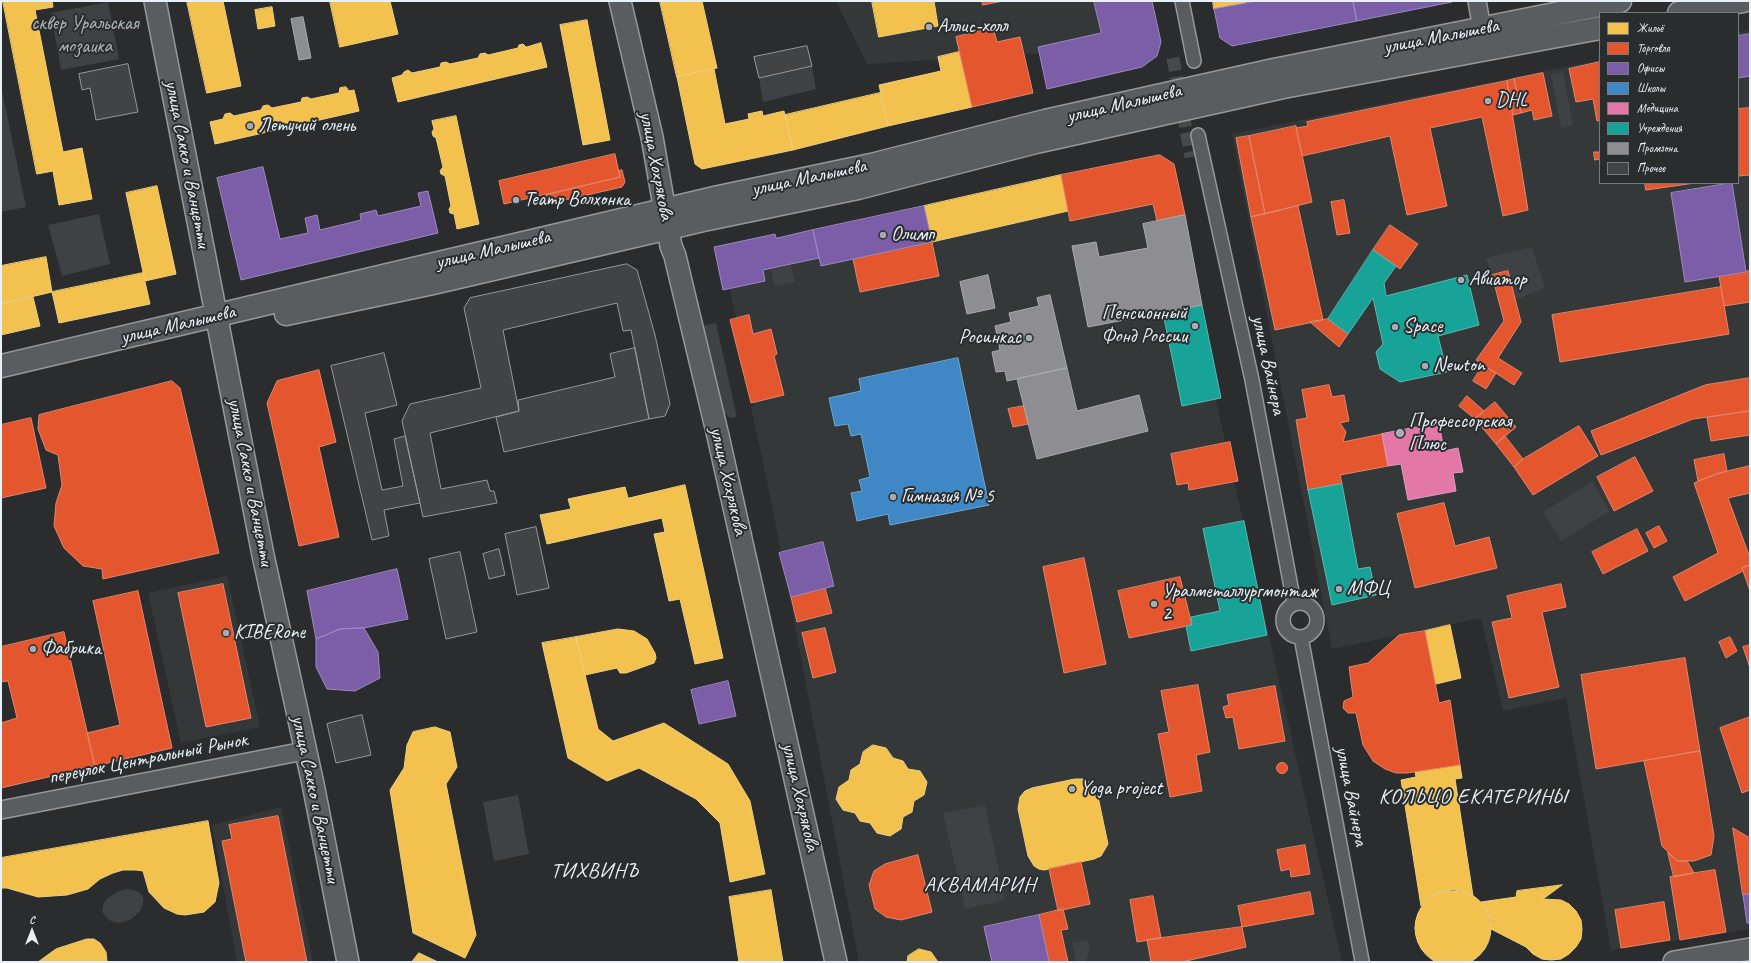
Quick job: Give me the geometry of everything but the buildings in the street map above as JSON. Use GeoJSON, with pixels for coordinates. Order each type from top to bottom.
{"type":"FeatureCollection","features":[{"type":"Feature","properties":{"kind":"main road","name":"улица Малышева"},"geometry":{"type":"LineString","coordinates":[[1,366],[217,322],[413,287],[667,219],[864,186],[1036,142],[1283,87],[1484,40],[1620,1]]}},
{"type":"Feature","properties":{"kind":"main road"},"geometry":{"type":"LineString","coordinates":[[1684,12],[1743,1]]}},
{"type":"Feature","properties":{"kind":"main road","name":"улица Малышева"},"geometry":{"type":"LineString","coordinates":[[1484,40],[1599,28]]}},
{"type":"Feature","properties":{"kind":"main road","name":"улица Малышева"},"geometry":{"type":"LineString","coordinates":[[1,380],[217,322]]}},
{"type":"Feature","properties":{"kind":"street","name":"улица Сакко и Ванцетти"},"geometry":{"type":"LineString","coordinates":[[155,1],[217,322],[304,752],[313,784],[348,962]]}},
{"type":"Feature","properties":{"kind":"street","name":"улица Хохрякова"},"geometry":{"type":"LineString","coordinates":[[620,1],[652,137],[667,219],[836,962]]}},
{"type":"Feature","properties":{"kind":"street"},"geometry":{"type":"LineString","coordinates":[[1182,1],[1194,61]]}},
{"type":"Feature","properties":{"kind":"street"},"geometry":{"type":"LineString","coordinates":[[1477,1],[1484,40]]}},
{"type":"Feature","properties":{"kind":"street","name":"улица Вайнера"},"geometry":{"type":"LineString","coordinates":[[1198,135],[1252,380],[1294,603]]}},
{"type":"Feature","properties":{"kind":"street"},"geometry":{"type":"LineString","coordinates":[[1294,603],[1303,603],[1310,606],[1315,612],[1317,620],[1315,628],[1309,635],[1301,638],[1291,636],[1284,628],[1282,618],[1286,609],[1294,603]]}},
{"type":"Feature","properties":{"kind":"street","name":"улица Вайнера"},"geometry":{"type":"LineString","coordinates":[[1301,638],[1362,962]]}},
{"type":"Feature","properties":{"kind":"street","name":"переулок Центральный Рынок"},"geometry":{"type":"LineString","coordinates":[[1,810],[304,752]]}},
{"type":"Feature","properties":{"kind":"street"},"geometry":{"type":"LineString","coordinates":[[1674,962],[1750,949]]}},
{"type":"Feature","properties":{"kind":"shaded area"},"geometry":{"type":"Polygon","coordinates":[[[836,1],[1140,1],[1147,47],[867,64],[836,1]]]}},
{"type":"Feature","properties":{"kind":"shaded area"},"geometry":{"type":"Polygon","coordinates":[[[1750,30],[1750,929],[1611,950],[1566,698],[1503,711],[1481,618],[1332,649],[1232,134],[1599,60],[1599,184],[1739,184],[1739,32],[1750,30]]]}},
{"type":"Feature","properties":{"kind":"shaded area"},"geometry":{"type":"Polygon","coordinates":[[[1160,155],[1174,164],[1202,305],[1195,307],[1342,962],[859,962],[770,495],[751,407],[754,406],[755,400],[723,260],[1064,189],[1061,175],[1160,155]]]}},
{"type":"Feature","properties":{"kind":"shaded area"},"geometry":{"type":"Polygon","coordinates":[[[227,576],[260,727],[181,743],[148,593],[227,576]]]}},
{"type":"Feature","properties":{"kind":"shaded area"},"geometry":{"type":"Polygon","coordinates":[[[281,807],[313,962],[237,962],[212,825],[281,807]]]}},
{"type":"Feature","properties":{"kind":"green space","name":"сквер Уральская мозаика"},"geometry":{"type":"Polygon","coordinates":[[[108,2],[119,59],[61,70],[51,13],[108,2]]]}},
{"type":"Feature","properties":{"kind":"green space"},"geometry":{"type":"Polygon","coordinates":[[[812,66],[816,89],[763,102],[759,78],[812,66]]]}},
{"type":"Feature","properties":{"kind":"green space"},"geometry":{"type":"Polygon","coordinates":[[[1563,72],[1573,125],[1561,128],[1551,75],[1563,72]]]}},
{"type":"Feature","properties":{"kind":"green space"},"geometry":{"type":"Polygon","coordinates":[[[1,86],[26,207],[1,212],[1,86]]]}},
{"type":"Feature","properties":{"kind":"green space"},"geometry":{"type":"Polygon","coordinates":[[[99,214],[110,264],[62,276],[48,225],[99,214]]]}},
{"type":"Feature","properties":{"kind":"green space"},"geometry":{"type":"Polygon","coordinates":[[[1532,247],[1545,288],[1518,299],[1501,300],[1486,258],[1532,247]]]}},
{"type":"Feature","properties":{"kind":"green space"},"geometry":{"type":"Polygon","coordinates":[[[791,265],[795,282],[775,286],[771,270],[791,265]]]}},
{"type":"Feature","properties":{"kind":"green space"},"geometry":{"type":"Polygon","coordinates":[[[716,323],[737,417],[731,418],[722,412],[701,326],[716,323]]]}},
{"type":"Feature","properties":{"kind":"green space"},"geometry":{"type":"Polygon","coordinates":[[[1592,482],[1610,511],[1561,541],[1543,512],[1592,482]]]}},
{"type":"Feature","properties":{"kind":"green space"},"geometry":{"type":"Polygon","coordinates":[[[518,795],[529,854],[494,861],[483,802],[518,795]]]}},
{"type":"Feature","properties":{"kind":"green space"},"geometry":{"type":"Polygon","coordinates":[[[985,805],[1005,900],[965,909],[943,813],[985,805]]]}},
{"type":"Feature","properties":{"kind":"green space"},"geometry":{"type":"Polygon","coordinates":[[[126,889],[138,892],[143,898],[143,906],[130,920],[121,923],[111,921],[103,913],[104,904],[113,894],[126,889]]]}},
{"type":"Feature","properties":{"kind":"green space"},"geometry":{"type":"Polygon","coordinates":[[[1086,940],[1089,942],[1090,947],[1086,962],[1076,962],[1072,943],[1086,940]]]}},
{"type":"Feature","properties":{"kind":"tunnel"},"geometry":{"type":"LineString","coordinates":[[1173,58],[1191,157]]}},
{"type":"Feature","properties":{"kind":"place","name":"Аллис-холл"},"geometry":{"type":"Point","coordinates":[929,27]}},
{"type":"Feature","properties":{"kind":"place","name":"DHL"},"geometry":{"type":"Point","coordinates":[1488,101]}},
{"type":"Feature","properties":{"kind":"place","name":"Летучий олень"},"geometry":{"type":"Point","coordinates":[250,126]}},
{"type":"Feature","properties":{"kind":"place","name":"Театр Волхонка"},"geometry":{"type":"Point","coordinates":[516,200]}},
{"type":"Feature","properties":{"kind":"place","name":"Олимп"},"geometry":{"type":"Point","coordinates":[883,235]}},
{"type":"Feature","properties":{"kind":"place","name":"Авиатор"},"geometry":{"type":"Point","coordinates":[1461,280]}},
{"type":"Feature","properties":{"kind":"place","name":"Пенсионный Фонд России"},"geometry":{"type":"Point","coordinates":[1195,326]}},
{"type":"Feature","properties":{"kind":"place","name":"Space"},"geometry":{"type":"Point","coordinates":[1395,327]}},
{"type":"Feature","properties":{"kind":"place","name":"Росинкас"},"geometry":{"type":"Point","coordinates":[1029,338]}},
{"type":"Feature","properties":{"kind":"place","name":"Newton"},"geometry":{"type":"Point","coordinates":[1425,366]}},
{"type":"Feature","properties":{"kind":"place","name":"Профессорская Плюс"},"geometry":{"type":"Point","coordinates":[1400,433]}},
{"type":"Feature","properties":{"kind":"place","name":"Гимназия № 5"},"geometry":{"type":"Point","coordinates":[893,497]}},
{"type":"Feature","properties":{"kind":"place","name":"МФЦ"},"geometry":{"type":"Point","coordinates":[1339,589]}},
{"type":"Feature","properties":{"kind":"place","name":"Уралметаллургмонтаж 2"},"geometry":{"type":"Point","coordinates":[1154,604]}},
{"type":"Feature","properties":{"kind":"place","name":"KIBERone"},"geometry":{"type":"Point","coordinates":[226,633]}},
{"type":"Feature","properties":{"kind":"place","name":"Фабрика"},"geometry":{"type":"Point","coordinates":[33,649]}},
{"type":"Feature","properties":{"kind":"place","name":"Yoga projeсt"},"geometry":{"type":"Point","coordinates":[1072,789]}},
{"type":"Feature","properties":{"kind":"district","name":"КОЛЬЦО ЕКАТЕРИНЫ"},"geometry":{"type":"Point","coordinates":[1473,797]}},
{"type":"Feature","properties":{"kind":"district","name":"ТИХВИНЪ"},"geometry":{"type":"Point","coordinates":[595,871]}},
{"type":"Feature","properties":{"kind":"district","name":"АКВАМАРИН"},"geometry":{"type":"Point","coordinates":[980,885]}}]}
